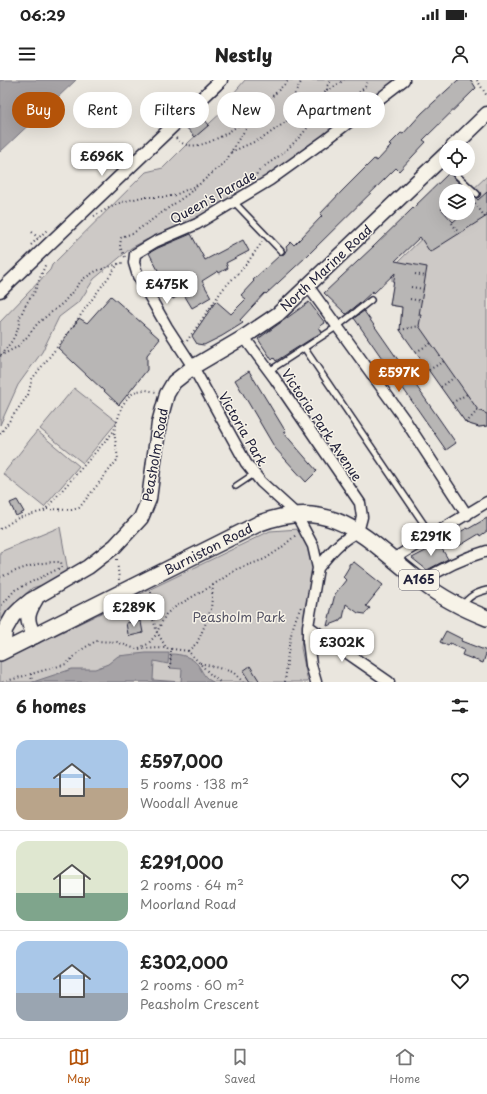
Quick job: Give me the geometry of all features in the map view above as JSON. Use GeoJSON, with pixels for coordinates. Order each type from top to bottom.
{"type":"FeatureCollection","features":[{"type":"Feature","properties":{"kind":"main road"},"geometry":{"type":"LineString","coordinates":[[460,140],[487,114]]}},
{"type":"Feature","properties":{"kind":"main road","name":"North Marine Road"},"geometry":{"type":"LineString","coordinates":[[193,367],[244,337],[278,314],[439,168]]}},
{"type":"Feature","properties":{"kind":"main road","name":"Peasholm Road"},"geometry":{"type":"LineString","coordinates":[[2,652],[4,635],[9,623],[20,609],[37,596],[65,582],[88,568],[115,546],[141,518],[149,499],[159,423],[167,394],[174,382],[193,367]]}},
{"type":"Feature","properties":{"kind":"main road","name":"Burniston Road"},"geometry":{"type":"LineString","coordinates":[[2,652],[272,518],[296,514],[312,515],[339,522],[358,532]]}},
{"type":"Feature","properties":{"kind":"main road","name":"A165"},"geometry":{"type":"LineString","coordinates":[[358,532],[441,596],[461,607],[487,618]]}},
{"type":"Feature","properties":{"kind":"main road"},"geometry":{"type":"LineString","coordinates":[[35,636],[29,624],[28,616],[37,596]]}},
{"type":"Feature","properties":{"kind":"street"},"geometry":{"type":"LineString","coordinates":[[0,291],[221,80]]}},
{"type":"Feature","properties":{"kind":"street","name":"Queen's Parade"},"geometry":{"type":"LineString","coordinates":[[385,94],[404,80]]}},
{"type":"Feature","properties":{"kind":"street","name":"Queen's Parade"},"geometry":{"type":"LineString","coordinates":[[193,367],[138,276],[134,263],[135,254],[155,242],[197,224],[270,180],[340,128]]}},
{"type":"Feature","properties":{"kind":"street"},"geometry":{"type":"LineString","coordinates":[[308,286],[405,420],[467,515]]}},
{"type":"Feature","properties":{"kind":"street","name":"Victoria Park Avenue"},"geometry":{"type":"LineString","coordinates":[[244,337],[360,503],[362,517],[358,532]]}},
{"type":"Feature","properties":{"kind":"street","name":"Victoria Park"},"geometry":{"type":"LineString","coordinates":[[193,367],[235,444],[254,474],[296,514],[313,546],[318,568]]}},
{"type":"Feature","properties":{"kind":"street"},"geometry":{"type":"LineString","coordinates":[[393,559],[487,502]]}},
{"type":"Feature","properties":{"kind":"street"},"geometry":{"type":"LineString","coordinates":[[316,682],[309,652],[308,626],[318,568],[337,545],[358,532]]}},
{"type":"Feature","properties":{"kind":"street"},"geometry":{"type":"LineString","coordinates":[[422,582],[437,571],[455,562],[487,551]]}},
{"type":"Feature","properties":{"kind":"street"},"geometry":{"type":"LineString","coordinates":[[308,626],[389,682]]}},
{"type":"Feature","properties":{"kind":"lane"},"geometry":{"type":"LineString","coordinates":[[460,176],[477,194]]}},
{"type":"Feature","properties":{"kind":"lane"},"geometry":{"type":"LineString","coordinates":[[234,202],[281,251]]}},
{"type":"Feature","properties":{"kind":"lane"},"geometry":{"type":"LineString","coordinates":[[269,371],[305,349],[338,326],[371,300]]}},
{"type":"Feature","properties":{"kind":"lane"},"geometry":{"type":"LineString","coordinates":[[305,349],[432,536]]}},
{"type":"Feature","properties":{"kind":"lane"},"geometry":{"type":"LineString","coordinates":[[236,486],[254,474]]}},
{"type":"Feature","properties":{"kind":"lane"},"geometry":{"type":"LineString","coordinates":[[461,607],[468,598],[478,592],[487,590]]}},
{"type":"Feature","properties":{"kind":"path"},"geometry":{"type":"LineString","coordinates":[[275,94],[289,80]]}},
{"type":"Feature","properties":{"kind":"path"},"geometry":{"type":"LineString","coordinates":[[297,92],[302,80]]}},
{"type":"Feature","properties":{"kind":"path"},"geometry":{"type":"LineString","coordinates":[[258,187],[254,176],[259,169],[278,157],[306,130],[323,104],[328,86],[332,80]]}},
{"type":"Feature","properties":{"kind":"path"},"geometry":{"type":"LineString","coordinates":[[327,90],[344,80]]}},
{"type":"Feature","properties":{"kind":"path"},"geometry":{"type":"LineString","coordinates":[[358,92],[363,89],[369,80]]}},
{"type":"Feature","properties":{"kind":"path"},"geometry":{"type":"LineString","coordinates":[[477,80],[487,96]]}},
{"type":"Feature","properties":{"kind":"path"},"geometry":{"type":"LineString","coordinates":[[231,152],[263,138],[283,124]]}},
{"type":"Feature","properties":{"kind":"path"},"geometry":{"type":"LineString","coordinates":[[169,130],[181,144],[189,146],[200,145],[235,128]]}},
{"type":"Feature","properties":{"kind":"path"},"geometry":{"type":"LineString","coordinates":[[0,356],[17,347],[38,323],[62,303],[83,279],[96,271],[119,264],[128,263],[120,247],[122,238],[126,235],[132,234],[170,208],[226,161],[245,128]]}},
{"type":"Feature","properties":{"kind":"path"},"geometry":{"type":"LineString","coordinates":[[86,208],[94,217],[108,208],[122,202],[142,197],[166,197],[175,195],[198,185]]}},
{"type":"Feature","properties":{"kind":"path"},"geometry":{"type":"LineString","coordinates":[[475,203],[485,217]]}},
{"type":"Feature","properties":{"kind":"path"},"geometry":{"type":"LineString","coordinates":[[452,223],[459,234]]}},
{"type":"Feature","properties":{"kind":"path"},"geometry":{"type":"LineString","coordinates":[[32,232],[36,239],[48,229]]}},
{"type":"Feature","properties":{"kind":"path"},"geometry":{"type":"LineString","coordinates":[[181,348],[223,289],[245,266],[267,236]]}},
{"type":"Feature","properties":{"kind":"path"},"geometry":{"type":"LineString","coordinates":[[0,356],[12,341],[18,329],[20,317],[40,280],[46,264],[50,244]]}},
{"type":"Feature","properties":{"kind":"path"},"geometry":{"type":"LineString","coordinates":[[0,434],[28,395],[32,379],[119,264]]}},
{"type":"Feature","properties":{"kind":"path"},"geometry":{"type":"LineString","coordinates":[[415,274],[426,276]]}},
{"type":"Feature","properties":{"kind":"path"},"geometry":{"type":"LineString","coordinates":[[411,287],[424,289]]}},
{"type":"Feature","properties":{"kind":"path"},"geometry":{"type":"LineString","coordinates":[[410,299],[422,301]]}},
{"type":"Feature","properties":{"kind":"path"},"geometry":{"type":"LineString","coordinates":[[400,330],[420,326]]}},
{"type":"Feature","properties":{"kind":"path"},"geometry":{"type":"LineString","coordinates":[[416,352],[431,343]]}},
{"type":"Feature","properties":{"kind":"path"},"geometry":{"type":"LineString","coordinates":[[429,370],[444,361]]}},
{"type":"Feature","properties":{"kind":"path"},"geometry":{"type":"LineString","coordinates":[[440,387],[455,378]]}},
{"type":"Feature","properties":{"kind":"path"},"geometry":{"type":"LineString","coordinates":[[0,529],[18,518],[44,511],[46,509],[114,432],[122,406],[128,397],[136,392],[146,390],[167,394]]}},
{"type":"Feature","properties":{"kind":"path"},"geometry":{"type":"LineString","coordinates":[[452,404],[466,394]]}},
{"type":"Feature","properties":{"kind":"path"},"geometry":{"type":"LineString","coordinates":[[466,423],[478,410]]}},
{"type":"Feature","properties":{"kind":"path"},"geometry":{"type":"LineString","coordinates":[[46,509],[71,510],[79,508],[118,459],[114,432]]}},
{"type":"Feature","properties":{"kind":"path"},"geometry":{"type":"LineString","coordinates":[[136,649],[148,644],[155,636],[166,614],[178,604],[213,585],[237,568],[266,560],[304,528]]}},
{"type":"Feature","properties":{"kind":"path"},"geometry":{"type":"LineString","coordinates":[[115,546],[120,594]]}},
{"type":"Feature","properties":{"kind":"path"},"geometry":{"type":"LineString","coordinates":[[0,577],[33,564],[62,562],[62,566],[15,590],[0,607]]}},
{"type":"Feature","properties":{"kind":"path"},"geometry":{"type":"LineString","coordinates":[[150,579],[153,619],[157,632],[168,649]]}},
{"type":"Feature","properties":{"kind":"path"},"geometry":{"type":"LineString","coordinates":[[188,651],[197,643],[205,625],[211,609],[213,585]]}},
{"type":"Feature","properties":{"kind":"path"},"geometry":{"type":"LineString","coordinates":[[285,682],[289,641],[296,617],[303,602],[312,603]]}},
{"type":"Feature","properties":{"kind":"path"},"geometry":{"type":"LineString","coordinates":[[3,682],[66,664],[84,648],[96,641],[117,642],[136,649],[171,649],[188,651],[220,682]]}},
{"type":"Feature","properties":{"kind":"path"},"geometry":{"type":"LineString","coordinates":[[170,668],[171,649]]}},
{"type":"Feature","properties":{"kind":"path"},"geometry":{"type":"LineString","coordinates":[[198,662],[233,672],[244,682]]}},
{"type":"Feature","properties":{"kind":"path"},"geometry":{"type":"LineString","coordinates":[[31,674],[32,682]]}},
{"type":"Feature","properties":{"kind":"green space"},"geometry":{"type":"Polygon","coordinates":[[[245,80],[396,80],[380,92],[283,92],[283,128],[334,128],[269,178],[196,221],[146,240],[131,248],[94,279],[80,301],[59,317],[42,352],[18,385],[0,425],[0,322],[50,270],[52,265],[146,172],[163,168],[204,128],[209,128],[209,124],[217,117],[217,128],[275,128],[275,92],[235,92],[245,80]]]}},
{"type":"Feature","properties":{"kind":"green space"},"geometry":{"type":"Polygon","coordinates":[[[487,176],[487,426],[479,427],[466,423],[429,370],[402,307],[390,305],[394,282],[392,281],[392,276],[395,276],[398,262],[441,220],[475,220],[475,187],[487,176]]]}},
{"type":"Feature","properties":{"kind":"green space"},"geometry":{"type":"Polygon","coordinates":[[[74,388],[117,422],[83,463],[40,429],[74,388]]]}},
{"type":"Feature","properties":{"kind":"green space"},"geometry":{"type":"Polygon","coordinates":[[[37,431],[79,466],[44,507],[3,474],[37,431]]]}},
{"type":"Feature","properties":{"kind":"green space"},"geometry":{"type":"Polygon","coordinates":[[[60,527],[69,577],[32,588],[14,605],[0,626],[0,552],[60,527]]]}},
{"type":"Feature","properties":{"kind":"green space","name":"Peasholm Park"},"geometry":{"type":"Polygon","coordinates":[[[299,529],[315,563],[305,609],[301,648],[308,682],[0,682],[0,662],[270,531],[299,529]]]}},
{"type":"Feature","properties":{"kind":"shaded area"},"geometry":{"type":"Polygon","coordinates":[[[0,80],[76,80],[63,92],[12,92],[12,128],[25,128],[0,152],[0,80]]]}},
{"type":"Feature","properties":{"kind":"shaded area"},"geometry":{"type":"Polygon","coordinates":[[[146,653],[169,653],[168,664],[154,661],[153,680],[181,682],[33,682],[72,669],[95,669],[108,664],[118,656],[146,653]]]}},
{"type":"Feature","properties":{"kind":"shaded area"},"geometry":{"type":"Polygon","coordinates":[[[171,654],[182,655],[193,660],[206,677],[213,682],[181,682],[182,669],[170,668],[171,654]]]}},
{"type":"Feature","properties":{"kind":"building"},"geometry":{"type":"Polygon","coordinates":[[[458,80],[471,80],[476,88],[423,140],[426,142],[399,171],[396,168],[306,257],[266,294],[265,293],[240,320],[243,323],[204,345],[197,344],[192,336],[216,301],[231,314],[246,299],[241,295],[254,281],[253,280],[280,255],[284,254],[287,249],[286,247],[291,242],[294,245],[322,216],[320,214],[342,191],[374,159],[377,161],[391,146],[389,145],[401,133],[403,134],[422,113],[458,80]]]}},
{"type":"Feature","properties":{"kind":"building"},"geometry":{"type":"Polygon","coordinates":[[[187,128],[206,128],[195,137],[187,128]]]}},
{"type":"Feature","properties":{"kind":"building"},"geometry":{"type":"Polygon","coordinates":[[[446,176],[452,176],[461,184],[439,184],[439,220],[451,220],[453,222],[455,220],[475,220],[475,197],[478,200],[487,192],[487,216],[430,252],[420,237],[395,261],[427,267],[419,315],[421,315],[419,326],[478,410],[487,414],[487,426],[479,427],[466,423],[400,330],[402,307],[390,305],[395,273],[374,293],[373,291],[346,314],[324,293],[446,176]]]}},
{"type":"Feature","properties":{"kind":"building"},"geometry":{"type":"Polygon","coordinates":[[[191,234],[205,260],[243,240],[249,251],[226,263],[228,268],[219,273],[218,271],[202,281],[211,297],[192,308],[183,293],[173,299],[149,253],[191,234]]]}},
{"type":"Feature","properties":{"kind":"building"},"geometry":{"type":"Polygon","coordinates":[[[111,296],[160,339],[147,355],[147,370],[119,405],[58,348],[79,318],[87,323],[111,296]]]}},
{"type":"Feature","properties":{"kind":"building"},"geometry":{"type":"Polygon","coordinates":[[[309,302],[325,323],[319,327],[322,332],[276,361],[274,358],[272,360],[258,339],[309,302]]]}},
{"type":"Feature","properties":{"kind":"building"},"geometry":{"type":"Polygon","coordinates":[[[364,311],[456,443],[446,450],[354,318],[364,311]]]}},
{"type":"Feature","properties":{"kind":"building"},"geometry":{"type":"Polygon","coordinates":[[[249,371],[286,432],[284,433],[317,471],[306,482],[275,448],[235,380],[249,371]]]}},
{"type":"Feature","properties":{"kind":"building"},"geometry":{"type":"Polygon","coordinates":[[[17,500],[24,512],[16,516],[10,503],[17,500]]]}},
{"type":"Feature","properties":{"kind":"building"},"geometry":{"type":"Polygon","coordinates":[[[487,518],[487,531],[459,546],[453,536],[487,518]]]}},
{"type":"Feature","properties":{"kind":"building"},"geometry":{"type":"Polygon","coordinates":[[[439,544],[448,559],[427,570],[412,558],[439,544]]]}},
{"type":"Feature","properties":{"kind":"building"},"geometry":{"type":"Polygon","coordinates":[[[354,562],[383,585],[366,606],[370,608],[365,614],[358,613],[346,604],[343,618],[341,618],[340,621],[327,626],[335,594],[346,580],[343,577],[349,567],[349,564],[354,562]]]}},
{"type":"Feature","properties":{"kind":"building"},"geometry":{"type":"Polygon","coordinates":[[[137,621],[141,622],[143,633],[130,636],[128,634],[126,623],[137,621]]]}},
{"type":"Feature","properties":{"kind":"building"},"geometry":{"type":"Polygon","coordinates":[[[446,631],[462,639],[461,641],[487,651],[483,663],[462,655],[464,650],[450,643],[448,646],[440,642],[446,631]]]}},
{"type":"Feature","properties":{"kind":"building"},"geometry":{"type":"Polygon","coordinates":[[[250,666],[260,682],[250,682],[243,671],[250,666]]]}}]}
